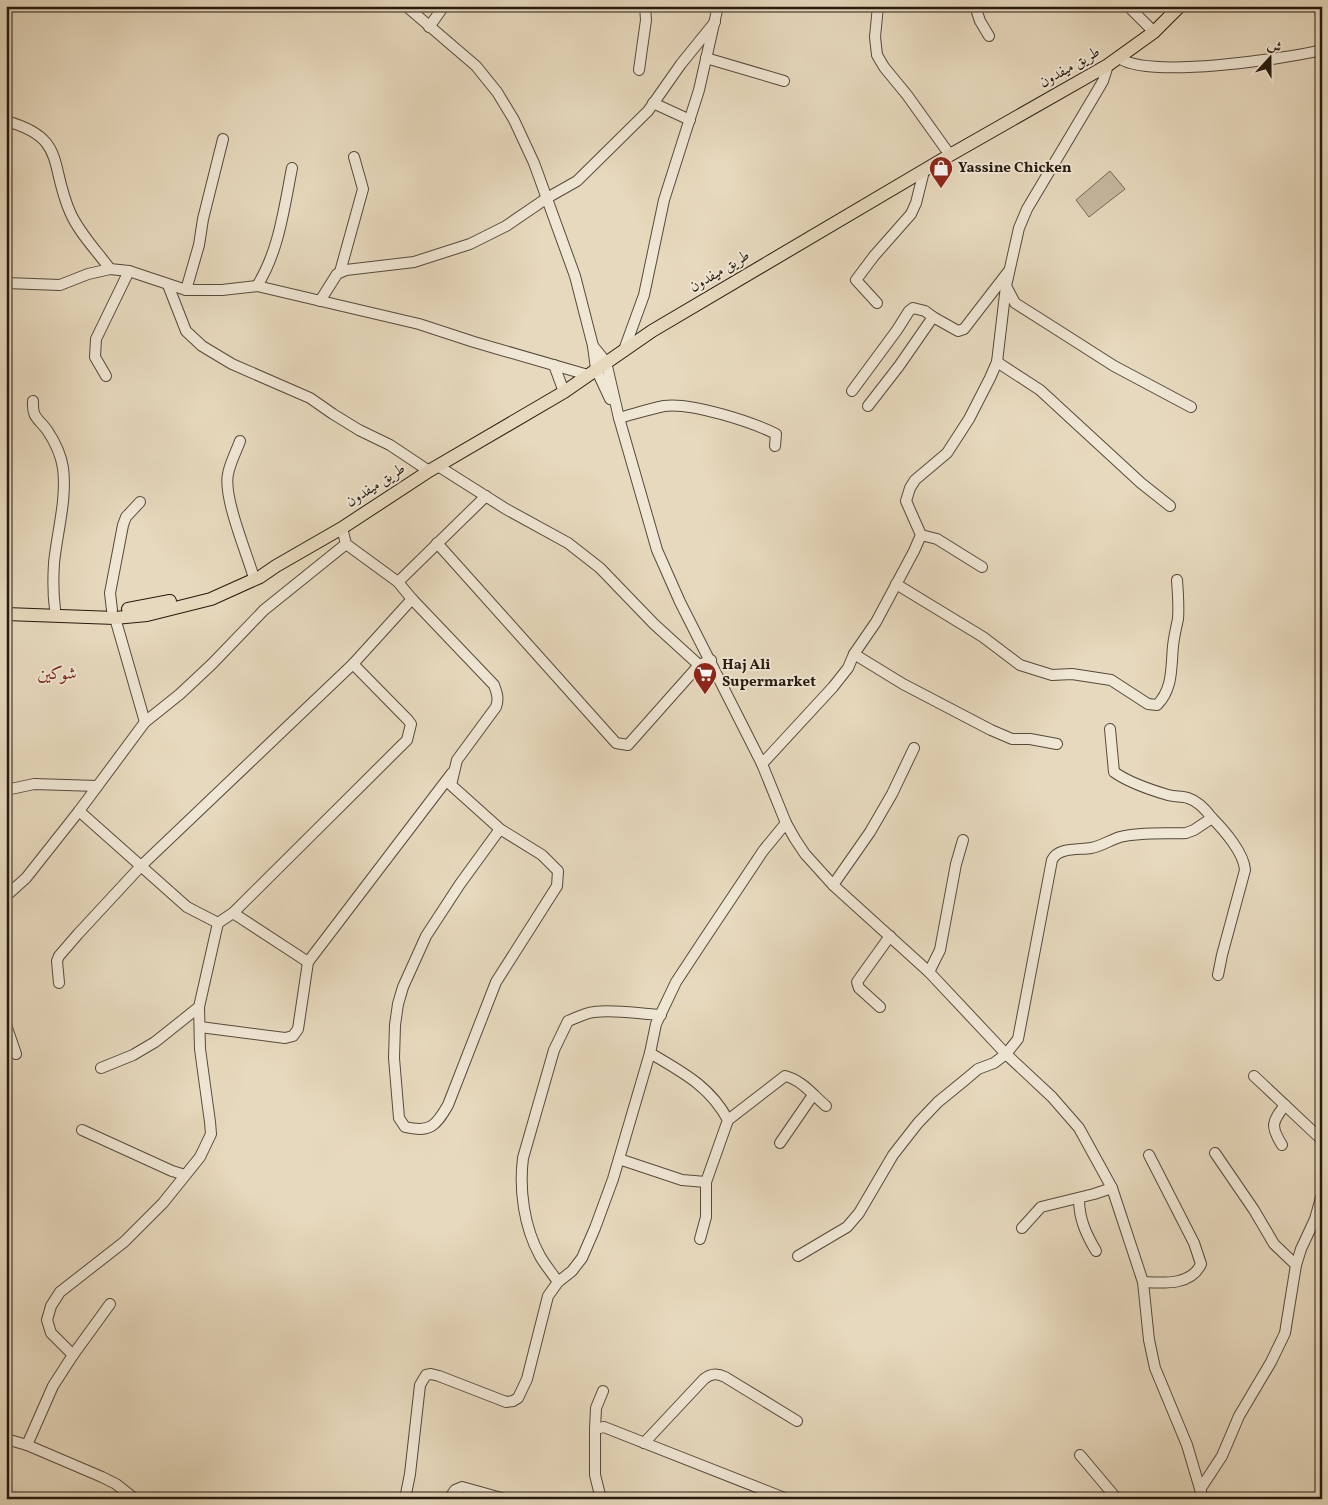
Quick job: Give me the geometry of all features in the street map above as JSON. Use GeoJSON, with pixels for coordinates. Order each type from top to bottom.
{"type":"FeatureCollection","features":[{"type":"Feature","properties":{"kind":"main road","name":"طريق ميفدون"},"geometry":{"type":"LineString","coordinates":[[6,614],[147,615],[211,599],[260,577],[342,528],[434,469],[564,392],[652,331],[950,155],[1108,65],[1154,32],[1180,6]]}},
{"type":"Feature","properties":{"kind":"main road","name":"طريق ميفدون"},"geometry":{"type":"LineString","coordinates":[[6,607],[114,614],[222,589],[276,566]]}},
{"type":"Feature","properties":{"kind":"street"},"geometry":{"type":"LineString","coordinates":[[406,6],[476,66],[497,92],[514,120],[534,163],[575,276],[597,369],[619,418],[657,550],[680,602],[762,764],[786,823],[805,854],[833,885],[928,972],[1079,1128],[1112,1188],[1143,1282],[1149,1340],[1155,1368],[1187,1445],[1203,1499]]}},
{"type":"Feature","properties":{"kind":"street"},"geometry":{"type":"LineString","coordinates":[[429,27],[444,6]]}},
{"type":"Feature","properties":{"kind":"street"},"geometry":{"type":"LineString","coordinates":[[639,70],[646,20],[645,6]]}},
{"type":"Feature","properties":{"kind":"street"},"geometry":{"type":"LineString","coordinates":[[624,350],[648,279],[664,200],[690,120],[718,6]]}},
{"type":"Feature","properties":{"kind":"street"},"geometry":{"type":"LineString","coordinates":[[878,6],[875,37],[877,55],[950,155]]}},
{"type":"Feature","properties":{"kind":"street"},"geometry":{"type":"LineString","coordinates":[[975,6],[980,21],[989,36]]}},
{"type":"Feature","properties":{"kind":"street"},"geometry":{"type":"LineString","coordinates":[[1128,6],[1154,32]]}},
{"type":"Feature","properties":{"kind":"street"},"geometry":{"type":"LineString","coordinates":[[320,301],[332,280],[340,272],[414,262],[470,244],[506,226],[547,198],[577,182],[648,111],[715,22]]}},
{"type":"Feature","properties":{"kind":"street"},"geometry":{"type":"LineString","coordinates":[[1119,58],[1131,64],[1184,67],[1235,64],[1322,50]]}},
{"type":"Feature","properties":{"kind":"street"},"geometry":{"type":"LineString","coordinates":[[706,58],[784,81]]}},
{"type":"Feature","properties":{"kind":"street"},"geometry":{"type":"LineString","coordinates":[[762,764],[833,687],[848,668],[854,654],[876,622],[914,551],[921,535],[906,501],[911,484],[947,453],[969,419],[997,362],[1006,286],[1019,228],[1027,209],[1096,93],[1108,65]]}},
{"type":"Feature","properties":{"kind":"street"},"geometry":{"type":"LineString","coordinates":[[654,103],[690,120]]}},
{"type":"Feature","properties":{"kind":"street"},"geometry":{"type":"LineString","coordinates":[[6,121],[40,135],[49,145],[55,156],[60,185],[70,213],[78,227],[110,269]]}},
{"type":"Feature","properties":{"kind":"street"},"geometry":{"type":"LineString","coordinates":[[186,290],[199,245],[205,210],[223,139]]}},
{"type":"Feature","properties":{"kind":"street"},"geometry":{"type":"LineString","coordinates":[[340,272],[363,189],[354,157]]}},
{"type":"Feature","properties":{"kind":"street"},"geometry":{"type":"LineString","coordinates":[[257,286],[272,256],[292,168]]}},
{"type":"Feature","properties":{"kind":"street"},"geometry":{"type":"LineString","coordinates":[[877,303],[856,280],[874,256],[911,214],[916,203],[924,171]]}},
{"type":"Feature","properties":{"kind":"street"},"geometry":{"type":"LineString","coordinates":[[6,283],[60,285],[88,274],[110,269],[129,271],[186,290],[222,290],[257,286],[419,324],[554,365],[597,369]]}},
{"type":"Feature","properties":{"kind":"street"},"geometry":{"type":"LineString","coordinates":[[852,391],[909,311],[913,308],[925,311],[958,331],[964,329],[1010,269]]}},
{"type":"Feature","properties":{"kind":"street"},"geometry":{"type":"LineString","coordinates":[[106,376],[95,358],[96,339],[129,271]]}},
{"type":"Feature","properties":{"kind":"street"},"geometry":{"type":"LineString","coordinates":[[168,285],[186,331],[202,346],[232,364],[310,398],[358,430],[486,496],[540,529],[568,543],[594,563],[654,624],[699,665]]}},
{"type":"Feature","properties":{"kind":"street"},"geometry":{"type":"LineString","coordinates":[[1006,286],[1015,302],[1056,330],[1114,366],[1191,407]]}},
{"type":"Feature","properties":{"kind":"street"},"geometry":{"type":"LineString","coordinates":[[637,312],[637,324],[652,331]]}},
{"type":"Feature","properties":{"kind":"street"},"geometry":{"type":"LineString","coordinates":[[868,406],[933,317]]}},
{"type":"Feature","properties":{"kind":"street"},"geometry":{"type":"LineString","coordinates":[[997,362],[1040,390],[1141,483],[1170,506]]}},
{"type":"Feature","properties":{"kind":"street"},"geometry":{"type":"LineString","coordinates":[[554,365],[564,392]]}},
{"type":"Feature","properties":{"kind":"street"},"geometry":{"type":"LineString","coordinates":[[33,401],[32,411],[37,421],[46,428],[59,449],[63,469],[62,513],[53,581],[55,609]]}},
{"type":"Feature","properties":{"kind":"street"},"geometry":{"type":"LineString","coordinates":[[619,418],[665,406],[678,406],[745,420],[760,426],[776,434],[775,446]]}},
{"type":"Feature","properties":{"kind":"street"},"geometry":{"type":"LineString","coordinates":[[240,441],[228,474],[227,483],[234,514],[253,575]]}},
{"type":"Feature","properties":{"kind":"street"},"geometry":{"type":"LineString","coordinates":[[398,582],[486,496]]}},
{"type":"Feature","properties":{"kind":"street"},"geometry":{"type":"LineString","coordinates":[[140,502],[126,517],[122,525],[110,593],[114,614],[145,722]]}},
{"type":"Feature","properties":{"kind":"street"},"geometry":{"type":"LineString","coordinates":[[342,528],[346,544],[398,582],[494,685],[498,701],[496,707],[462,752],[454,770],[451,785],[500,829],[551,863],[558,871],[556,886],[496,982],[448,1105],[439,1121],[429,1128],[417,1130],[406,1127],[399,1118],[394,1058],[395,1025],[403,987],[426,936],[460,884],[500,829]]}},
{"type":"Feature","properties":{"kind":"street"},"geometry":{"type":"LineString","coordinates":[[921,535],[937,540],[982,567]]}},
{"type":"Feature","properties":{"kind":"street"},"geometry":{"type":"LineString","coordinates":[[437,543],[616,743],[628,745],[699,665],[711,660]]}},
{"type":"Feature","properties":{"kind":"street"},"geometry":{"type":"LineString","coordinates":[[6,896],[26,878],[79,812],[145,722],[180,694],[212,664],[264,610],[346,544]]}},
{"type":"Feature","properties":{"kind":"street"},"geometry":{"type":"LineString","coordinates":[[896,584],[983,638],[1020,665],[1052,675],[1072,674],[1112,680],[1148,704],[1157,705],[1163,699],[1168,689],[1172,671],[1178,605],[1177,580]]}},
{"type":"Feature","properties":{"kind":"street"},"geometry":{"type":"LineString","coordinates":[[59,983],[57,961],[59,956],[141,866],[353,664],[412,599]]}},
{"type":"Feature","properties":{"kind":"street"},"geometry":{"type":"LineString","coordinates":[[854,654],[903,684],[991,730],[1012,739],[1030,739],[1057,744]]}},
{"type":"Feature","properties":{"kind":"street"},"geometry":{"type":"LineString","coordinates":[[73,1355],[50,1333],[48,1320],[51,1306],[60,1292],[124,1242],[163,1204],[200,1157],[210,1134],[200,1049],[199,1008],[218,922],[233,913],[407,740],[411,724],[353,664]]}},
{"type":"Feature","properties":{"kind":"street"},"geometry":{"type":"LineString","coordinates":[[1110,729],[1114,772],[1122,778],[1170,796],[1188,798],[1203,807],[1232,841],[1244,861],[1245,870],[1218,975]]}},
{"type":"Feature","properties":{"kind":"street"},"geometry":{"type":"LineString","coordinates":[[833,885],[870,832],[892,794],[914,748]]}},
{"type":"Feature","properties":{"kind":"street"},"geometry":{"type":"LineString","coordinates":[[200,1027],[285,1038],[293,1036],[298,1030],[308,962],[454,770]]}},
{"type":"Feature","properties":{"kind":"street"},"geometry":{"type":"LineString","coordinates":[[6,790],[34,784],[97,786]]}},
{"type":"Feature","properties":{"kind":"street"},"geometry":{"type":"LineString","coordinates":[[79,812],[188,907],[218,922]]}},
{"type":"Feature","properties":{"kind":"street"},"geometry":{"type":"LineString","coordinates":[[798,1256],[847,1227],[859,1213],[893,1155],[918,1123],[938,1102],[964,1080],[1006,1054],[1018,1038],[1054,857],[1067,850],[1101,845],[1126,836],[1186,832],[1194,830],[1212,818]]}},
{"type":"Feature","properties":{"kind":"street"},"geometry":{"type":"LineString","coordinates":[[405,1499],[410,1474],[420,1385],[426,1375],[439,1376],[506,1402],[518,1398],[527,1379],[548,1296],[558,1282],[572,1271],[582,1258],[610,1187],[660,1015],[676,982],[763,851],[786,823]]}},
{"type":"Feature","properties":{"kind":"street"},"geometry":{"type":"LineString","coordinates":[[928,972],[940,950],[956,864],[963,840]]}},
{"type":"Feature","properties":{"kind":"street"},"geometry":{"type":"LineString","coordinates":[[233,913],[308,962]]}},
{"type":"Feature","properties":{"kind":"street"},"geometry":{"type":"LineString","coordinates":[[880,1006],[859,988],[857,982],[890,936]]}},
{"type":"Feature","properties":{"kind":"street"},"geometry":{"type":"LineString","coordinates":[[101,1068],[133,1055],[155,1042],[199,1008]]}},
{"type":"Feature","properties":{"kind":"street"},"geometry":{"type":"LineString","coordinates":[[558,1282],[540,1255],[527,1222],[521,1174],[523,1158],[554,1050],[568,1021],[592,1012],[612,1010],[660,1015]]}},
{"type":"Feature","properties":{"kind":"street"},"geometry":{"type":"LineString","coordinates":[[6,1025],[16,1054]]}},
{"type":"Feature","properties":{"kind":"street"},"geometry":{"type":"LineString","coordinates":[[650,1053],[689,1075],[721,1106],[728,1120]]}},
{"type":"Feature","properties":{"kind":"street"},"geometry":{"type":"LineString","coordinates":[[700,1239],[706,1217],[706,1182],[728,1120],[785,1076],[807,1087],[826,1106]]}},
{"type":"Feature","properties":{"kind":"street"},"geometry":{"type":"LineString","coordinates":[[1254,1076],[1322,1140]]}},
{"type":"Feature","properties":{"kind":"street"},"geometry":{"type":"LineString","coordinates":[[780,1143],[813,1095]]}},
{"type":"Feature","properties":{"kind":"street"},"geometry":{"type":"LineString","coordinates":[[1282,1145],[1274,1132],[1274,1124],[1276,1117],[1286,1105]]}},
{"type":"Feature","properties":{"kind":"street"},"geometry":{"type":"LineString","coordinates":[[82,1130],[172,1171],[185,1175]]}},
{"type":"Feature","properties":{"kind":"street"},"geometry":{"type":"LineString","coordinates":[[1215,1153],[1254,1210],[1274,1244],[1296,1265]]}},
{"type":"Feature","properties":{"kind":"street"},"geometry":{"type":"LineString","coordinates":[[1143,1282],[1171,1283],[1193,1275],[1201,1264],[1194,1243],[1149,1155]]}},
{"type":"Feature","properties":{"kind":"street"},"geometry":{"type":"LineString","coordinates":[[619,1159],[682,1180],[706,1182]]}},
{"type":"Feature","properties":{"kind":"street"},"geometry":{"type":"LineString","coordinates":[[1022,1228],[1041,1207],[1112,1188]]}},
{"type":"Feature","properties":{"kind":"street"},"geometry":{"type":"LineString","coordinates":[[1200,1488],[1222,1456],[1239,1416],[1271,1362],[1285,1333],[1296,1265],[1301,1248],[1315,1219],[1322,1194]]}},
{"type":"Feature","properties":{"kind":"street"},"geometry":{"type":"LineString","coordinates":[[1079,1198],[1078,1213],[1096,1251]]}},
{"type":"Feature","properties":{"kind":"street"},"geometry":{"type":"LineString","coordinates":[[27,1445],[50,1392],[73,1355],[110,1304]]}},
{"type":"Feature","properties":{"kind":"street"},"geometry":{"type":"LineString","coordinates":[[644,1442],[709,1374],[725,1378],[796,1421]]}},
{"type":"Feature","properties":{"kind":"street"},"geometry":{"type":"LineString","coordinates":[[601,1499],[595,1475],[595,1428],[596,1408],[603,1391]]}},
{"type":"Feature","properties":{"kind":"street"},"geometry":{"type":"LineString","coordinates":[[595,1428],[604,1427],[787,1499]]}},
{"type":"Feature","properties":{"kind":"street"},"geometry":{"type":"LineString","coordinates":[[6,1439],[27,1445],[102,1477],[116,1484],[135,1499]]}},
{"type":"Feature","properties":{"kind":"street"},"geometry":{"type":"LineString","coordinates":[[1080,1454],[1117,1499]]}},
{"type":"Feature","properties":{"kind":"street"},"geometry":{"type":"LineString","coordinates":[[449,1499],[455,1490],[462,1487],[505,1499]]}},
{"type":"Feature","properties":{"kind":"shaded area"},"geometry":{"type":"Polygon","coordinates":[[[1110,171],[1125,189],[1089,217],[1076,200],[1110,171]]]}},
{"type":"Feature","properties":{"kind":"place","name":"Yassine Chicken"},"geometry":{"type":"Point","coordinates":[941,189]}},
{"type":"Feature","properties":{"kind":"place","name":"Haj Ali Supermarket"},"geometry":{"type":"Point","coordinates":[705,695]}},
{"type":"Feature","properties":{"kind":"district","name":"شوكين"},"geometry":{"type":"Point","coordinates":[57,674]}}]}
